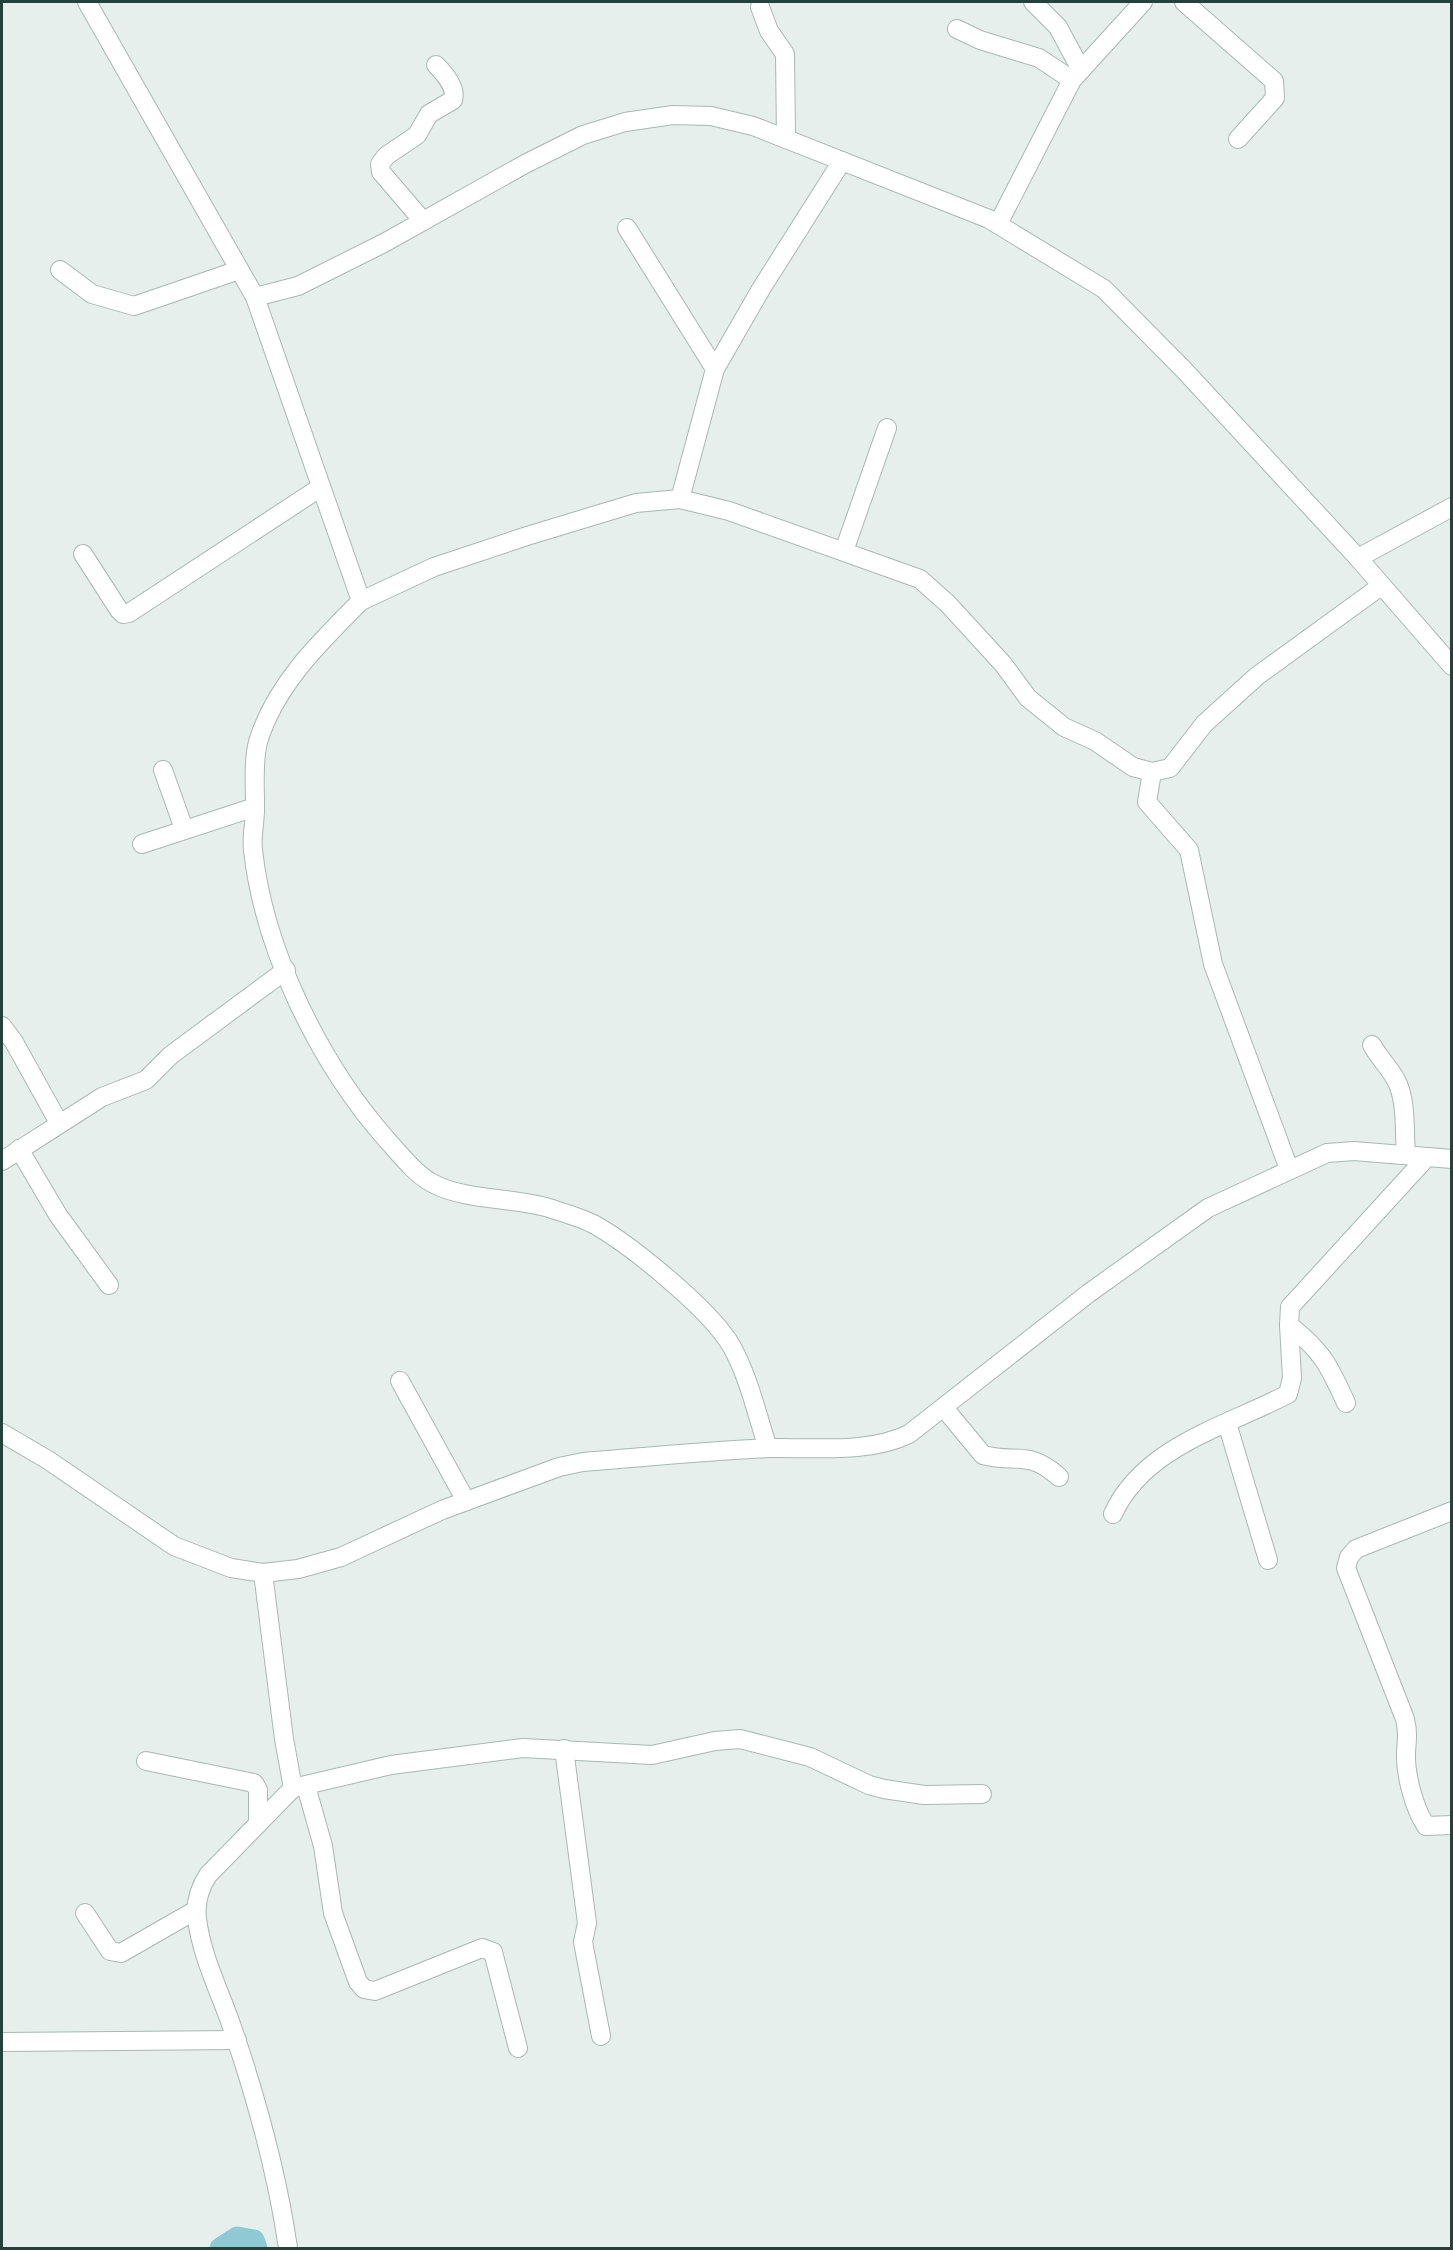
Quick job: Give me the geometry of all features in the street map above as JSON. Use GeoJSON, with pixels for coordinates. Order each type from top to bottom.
{"type":"FeatureCollection","features":[{"type":"Feature","properties":{"kind":"street"},"geometry":{"type":"LineString","coordinates":[[87,2],[255,297],[361,601]]}},
{"type":"Feature","properties":{"kind":"street"},"geometry":{"type":"LineString","coordinates":[[1033,2],[1058,27],[1077,75]]}},
{"type":"Feature","properties":{"kind":"street"},"geometry":{"type":"LineString","coordinates":[[998,224],[1077,75],[1143,2]]}},
{"type":"Feature","properties":{"kind":"street"},"geometry":{"type":"LineString","coordinates":[[1184,2],[1274,81],[1275,98],[1238,139]]}},
{"type":"Feature","properties":{"kind":"street"},"geometry":{"type":"LineString","coordinates":[[760,7],[769,31],[785,54],[786,139]]}},
{"type":"Feature","properties":{"kind":"street"},"geometry":{"type":"LineString","coordinates":[[957,29],[980,40],[1039,58],[1077,75]]}},
{"type":"Feature","properties":{"kind":"street"},"geometry":{"type":"LineString","coordinates":[[423,221],[381,172],[380,164],[386,156],[417,135],[429,114],[453,100],[454,92],[444,73],[436,65]]}},
{"type":"Feature","properties":{"kind":"street"},"geometry":{"type":"LineString","coordinates":[[255,297],[298,286],[583,135],[625,122],[673,115],[711,116],[753,126],[998,224],[1078,272],[1121,304],[1358,558],[1452,666]]}},
{"type":"Feature","properties":{"kind":"street"},"geometry":{"type":"LineString","coordinates":[[680,499],[715,369],[761,289],[842,160]]}},
{"type":"Feature","properties":{"kind":"street"},"geometry":{"type":"LineString","coordinates":[[627,228],[715,369]]}},
{"type":"Feature","properties":{"kind":"street"},"geometry":{"type":"LineString","coordinates":[[60,270],[92,294],[134,306],[239,270]]}},
{"type":"Feature","properties":{"kind":"street"},"geometry":{"type":"LineString","coordinates":[[844,551],[887,428]]}},
{"type":"Feature","properties":{"kind":"street"},"geometry":{"type":"LineString","coordinates":[[83,554],[119,610],[123,614],[129,613],[321,487]]}},
{"type":"Feature","properties":{"kind":"street"},"geometry":{"type":"LineString","coordinates":[[768,1448],[747,1381],[731,1345],[707,1316],[655,1267],[595,1225],[546,1207],[466,1193],[431,1183],[405,1159],[358,1107],[323,1053],[268,925],[252,846],[255,807],[254,775],[258,742],[300,662],[361,601],[434,567],[636,503],[680,499],[729,511],[920,579],[933,587],[1003,664],[1028,698],[1064,727],[1095,741],[1133,767],[1152,772],[1170,768],[1204,724],[1257,676],[1381,586]]}},
{"type":"Feature","properties":{"kind":"street"},"geometry":{"type":"LineString","coordinates":[[1358,558],[1452,507]]}},
{"type":"Feature","properties":{"kind":"street"},"geometry":{"type":"LineString","coordinates":[[163,770],[184,829]]}},
{"type":"Feature","properties":{"kind":"street"},"geometry":{"type":"LineString","coordinates":[[1152,772],[1147,802],[1189,850],[1213,964],[1289,1169]]}},
{"type":"Feature","properties":{"kind":"street"},"geometry":{"type":"LineString","coordinates":[[142,844],[255,807]]}},
{"type":"Feature","properties":{"kind":"street"},"geometry":{"type":"LineString","coordinates":[[2,1161],[102,1097],[146,1080],[171,1055],[286,970]]}},
{"type":"Feature","properties":{"kind":"street"},"geometry":{"type":"LineString","coordinates":[[2,1026],[14,1042],[59,1123]]}},
{"type":"Feature","properties":{"kind":"street"},"geometry":{"type":"LineString","coordinates":[[1372,1045],[1380,1061],[1397,1081],[1401,1094],[1406,1154]]}},
{"type":"Feature","properties":{"kind":"street"},"geometry":{"type":"LineString","coordinates":[[19,1149],[58,1215],[109,1285]]}},
{"type":"Feature","properties":{"kind":"street"},"geometry":{"type":"LineString","coordinates":[[2,1433],[48,1460],[174,1545],[231,1568],[264,1573],[298,1569],[340,1557],[466,1501],[559,1467],[583,1462],[768,1448],[874,1446],[892,1442],[909,1434],[1089,1293],[1208,1208],[1327,1153],[1354,1151],[1452,1159]]}},
{"type":"Feature","properties":{"kind":"street"},"geometry":{"type":"LineString","coordinates":[[1113,1514],[1122,1494],[1164,1456],[1203,1432],[1288,1394],[1292,1378],[1290,1307],[1427,1157]]}},
{"type":"Feature","properties":{"kind":"street"},"geometry":{"type":"LineString","coordinates":[[1289,1325],[1313,1343],[1327,1361],[1346,1403]]}},
{"type":"Feature","properties":{"kind":"street"},"geometry":{"type":"LineString","coordinates":[[400,1381],[466,1501]]}},
{"type":"Feature","properties":{"kind":"street"},"geometry":{"type":"LineString","coordinates":[[944,1408],[983,1455],[1029,1458],[1059,1477]]}},
{"type":"Feature","properties":{"kind":"street"},"geometry":{"type":"LineString","coordinates":[[1227,1423],[1268,1560]]}},
{"type":"Feature","properties":{"kind":"street"},"geometry":{"type":"LineString","coordinates":[[1452,1511],[1356,1549],[1349,1557],[1346,1568],[1405,1719],[1409,1735],[1406,1754],[1416,1811],[1426,1826],[1452,1825]]}},
{"type":"Feature","properties":{"kind":"street"},"geometry":{"type":"LineString","coordinates":[[264,1573],[284,1739],[299,1787],[323,1846],[333,1913],[358,1982],[364,1989],[375,1991],[482,1948],[487,1949],[494,1952],[519,2048]]}},
{"type":"Feature","properties":{"kind":"street"},"geometry":{"type":"LineString","coordinates":[[288,2248],[274,2163],[237,2040],[201,1941],[196,1910],[200,1888],[208,1875],[258,1824],[299,1787],[391,1765],[523,1748],[652,1755],[715,1741],[740,1739],[810,1757],[870,1785],[884,1789],[924,1795],[982,1794]]}},
{"type":"Feature","properties":{"kind":"street"},"geometry":{"type":"LineString","coordinates":[[564,1749],[585,1904],[586,1923],[583,1942],[601,2036]]}},
{"type":"Feature","properties":{"kind":"street"},"geometry":{"type":"LineString","coordinates":[[146,1761],[254,1783],[258,1790],[258,1824]]}},
{"type":"Feature","properties":{"kind":"street"},"geometry":{"type":"LineString","coordinates":[[85,1913],[110,1951],[115,1954],[121,1953],[196,1910]]}},
{"type":"Feature","properties":{"kind":"street"},"geometry":{"type":"LineString","coordinates":[[2,2042],[237,2040]]}},
{"type":"Feature","properties":{"kind":"waterway"},"geometry":{"type":"LineString","coordinates":[[220,2248],[237,2237],[254,2240],[257,2248]]}}]}
